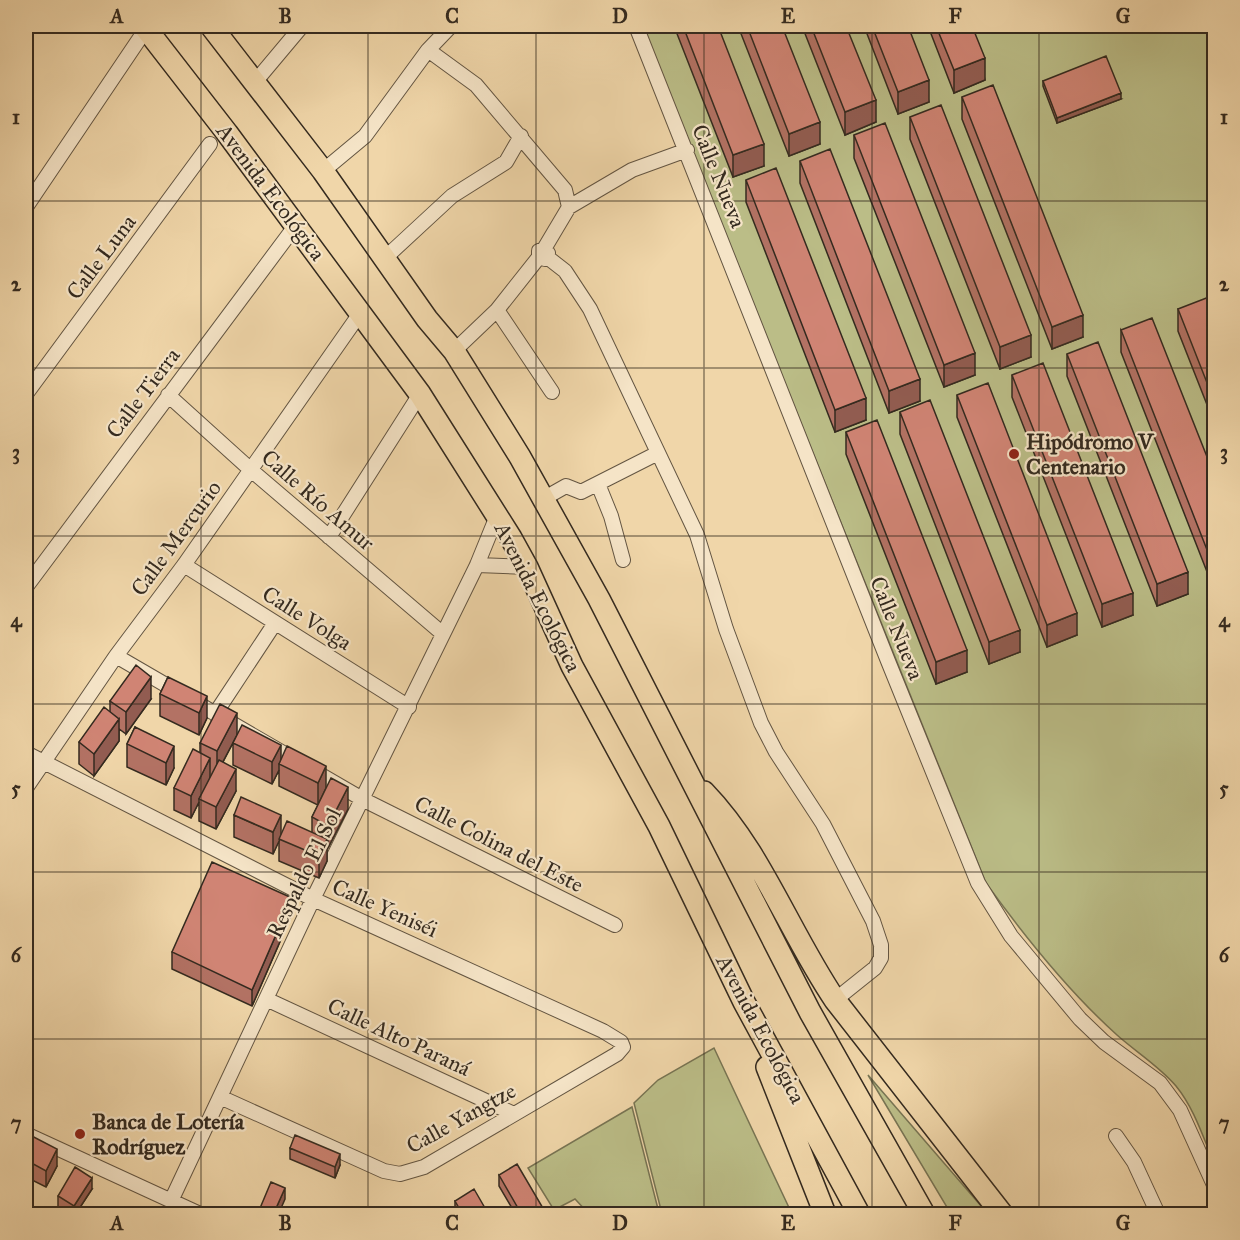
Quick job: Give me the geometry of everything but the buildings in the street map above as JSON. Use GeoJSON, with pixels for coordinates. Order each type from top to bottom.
{"type":"FeatureCollection","features":[{"type":"Feature","properties":{"kind":"main road"},"geometry":{"type":"LineString","coordinates":[[211,26],[323,171],[427,319],[454,351],[543,499],[599,599],[810,1012],[924,1215]]}},
{"type":"Feature","properties":{"kind":"main road","name":"Avenida Ecológica"},"geometry":{"type":"LineString","coordinates":[[145,27],[296,225],[420,394],[497,516],[527,567],[572,666],[659,825],[744,1002],[859,1215]]}},
{"type":"Feature","properties":{"kind":"main road"},"geometry":{"type":"LineString","coordinates":[[686,772],[717,805],[745,842],[814,969],[835,1000],[1002,1215]]}},
{"type":"Feature","properties":{"kind":"main road"},"geometry":{"type":"LineString","coordinates":[[744,1002],[825,1215]]}},
{"type":"Feature","properties":{"kind":"street"},"geometry":{"type":"LineString","coordinates":[[255,82],[302,26]]}},
{"type":"Feature","properties":{"kind":"street","name":"Calle Nueva"},"geometry":{"type":"LineString","coordinates":[[636,26],[978,883],[1011,936],[1080,1019],[1104,1042],[1160,1083],[1180,1110],[1215,1185]]}},
{"type":"Feature","properties":{"kind":"street"},"geometry":{"type":"LineString","coordinates":[[26,207],[145,27]]}},
{"type":"Feature","properties":{"kind":"street"},"geometry":{"type":"LineString","coordinates":[[323,171],[365,136],[447,27]]}},
{"type":"Feature","properties":{"kind":"street"},"geometry":{"type":"LineString","coordinates":[[428,50],[476,85],[565,190],[569,207]]}},
{"type":"Feature","properties":{"kind":"street"},"geometry":{"type":"LineString","coordinates":[[385,258],[452,196],[507,162],[521,136]]}},
{"type":"Feature","properties":{"kind":"street","name":"Calle Luna"},"geometry":{"type":"LineString","coordinates":[[26,394],[210,144]]}},
{"type":"Feature","properties":{"kind":"street"},"geometry":{"type":"LineString","coordinates":[[454,351],[497,310],[544,254],[569,207],[632,170],[687,150]]}},
{"type":"Feature","properties":{"kind":"street","name":"Calle Tierra"},"geometry":{"type":"LineString","coordinates":[[26,587],[296,225]]}},
{"type":"Feature","properties":{"kind":"street"},"geometry":{"type":"LineString","coordinates":[[544,254],[565,271],[590,309],[697,535],[726,629],[760,723],[823,824],[873,921],[881,945],[881,958],[875,968],[835,1000]]}},
{"type":"Feature","properties":{"kind":"street"},"geometry":{"type":"LineString","coordinates":[[497,310],[552,393]]}},
{"type":"Feature","properties":{"kind":"street","name":"Calle Mercurio"},"geometry":{"type":"LineString","coordinates":[[26,788],[116,656],[184,565],[360,312]]}},
{"type":"Feature","properties":{"kind":"street"},"geometry":{"type":"LineString","coordinates":[[329,537],[420,394]]}},
{"type":"Feature","properties":{"kind":"street","name":"Calle Río Amur"},"geometry":{"type":"LineString","coordinates":[[168,395],[251,470],[443,634]]}},
{"type":"Feature","properties":{"kind":"street"},"geometry":{"type":"LineString","coordinates":[[543,499],[566,486],[579,492],[658,453]]}},
{"type":"Feature","properties":{"kind":"street"},"geometry":{"type":"LineString","coordinates":[[598,484],[614,523],[623,560]]}},
{"type":"Feature","properties":{"kind":"street","name":"Respaldo El Sol"},"geometry":{"type":"LineString","coordinates":[[171,1201],[313,899],[364,800],[477,565],[497,516]]}},
{"type":"Feature","properties":{"kind":"street","name":"Calle Volga"},"geometry":{"type":"LineString","coordinates":[[184,565],[409,707]]}},
{"type":"Feature","properties":{"kind":"street"},"geometry":{"type":"LineString","coordinates":[[477,565],[527,567]]}},
{"type":"Feature","properties":{"kind":"street"},"geometry":{"type":"LineString","coordinates":[[215,714],[275,623]]}},
{"type":"Feature","properties":{"kind":"street","name":"Calle Colina del Este"},"geometry":{"type":"LineString","coordinates":[[116,656],[364,800],[615,925]]}},
{"type":"Feature","properties":{"kind":"street","name":"Calle Yeniséi"},"geometry":{"type":"LineString","coordinates":[[26,753],[313,899],[603,1031],[621,1042],[623,1047],[617,1054]]}},
{"type":"Feature","properties":{"kind":"street","name":"Calle Alto Paraná"},"geometry":{"type":"LineString","coordinates":[[266,999],[514,1114]]}},
{"type":"Feature","properties":{"kind":"street","name":"Calle Yangtze"},"geometry":{"type":"LineString","coordinates":[[220,1097],[384,1171],[400,1174],[424,1167],[617,1054]]}},
{"type":"Feature","properties":{"kind":"street"},"geometry":{"type":"LineString","coordinates":[[26,1134],[200,1215]]}},
{"type":"Feature","properties":{"kind":"street"},"geometry":{"type":"LineString","coordinates":[[1116,1136],[1134,1162],[1158,1215]]}},
{"type":"Feature","properties":{"kind":"green space","name":"Hipódromo V Centenario"},"geometry":{"type":"Polygon","coordinates":[[[641,26],[1214,26],[1214,1163],[1193,1113],[1176,1086],[1081,1000],[1031,943],[986,883],[641,26]]]}},
{"type":"Feature","properties":{"kind":"green space"},"geometry":{"type":"Polygon","coordinates":[[[714,1048],[792,1214],[662,1214],[634,1103],[658,1080],[714,1048]]]}},
{"type":"Feature","properties":{"kind":"green space"},"geometry":{"type":"Polygon","coordinates":[[[868,1075],[988,1214],[951,1214],[868,1075]]]}},
{"type":"Feature","properties":{"kind":"green space"},"geometry":{"type":"Polygon","coordinates":[[[632,1107],[658,1209],[649,1214],[589,1214],[575,1199],[554,1210],[528,1168],[632,1107]]]}},
{"type":"Feature","properties":{"kind":"place","name":"Hipódromo V Centenario"},"geometry":{"type":"Point","coordinates":[1014,454]}},
{"type":"Feature","properties":{"kind":"place","name":"Banca de Lotería Rodríguez"},"geometry":{"type":"Point","coordinates":[80,1134]}}]}
